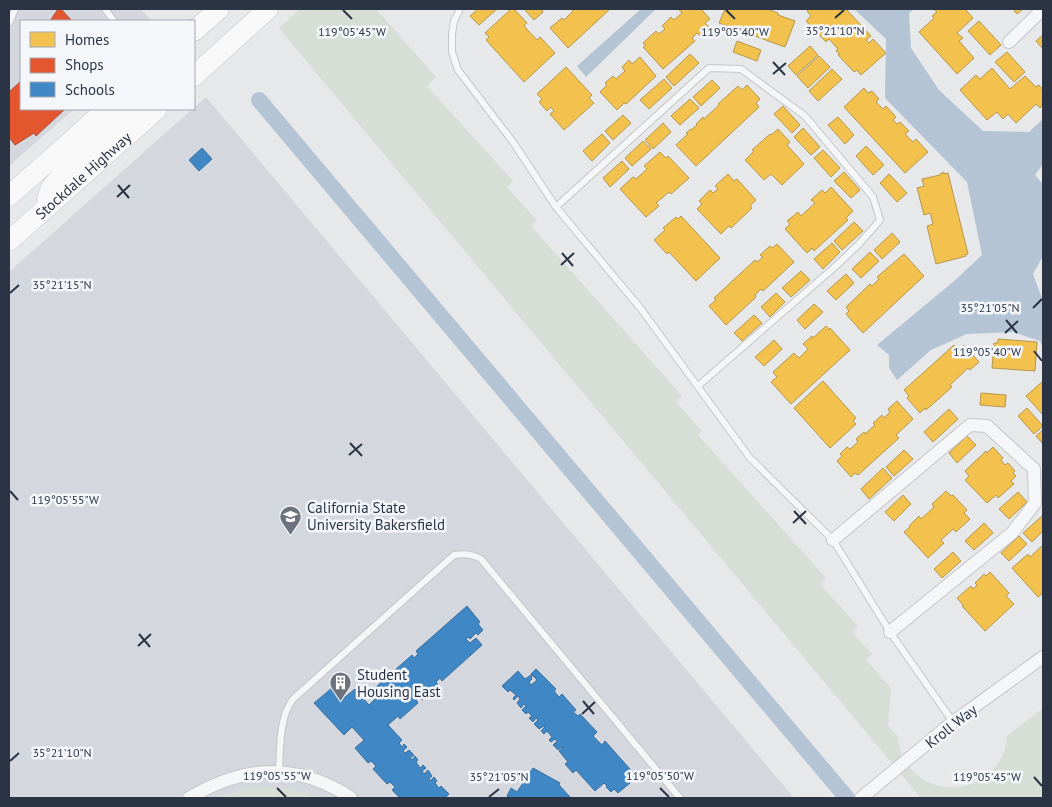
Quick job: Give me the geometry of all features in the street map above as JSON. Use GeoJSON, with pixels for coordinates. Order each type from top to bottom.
{"type":"FeatureCollection","features":[{"type":"Feature","properties":{"kind":"main road"},"geometry":{"type":"LineString","coordinates":[[195,30],[219,9]]}},
{"type":"Feature","properties":{"kind":"main road"},"geometry":{"type":"LineString","coordinates":[[195,75],[268,9]]}},
{"type":"Feature","properties":{"kind":"main road"},"geometry":{"type":"LineString","coordinates":[[9,196],[106,110]]}},
{"type":"Feature","properties":{"kind":"main road"},"geometry":{"type":"LineString","coordinates":[[41,212],[51,188],[64,172],[131,110]]}},
{"type":"Feature","properties":{"kind":"main road","name":"Stockdale Highway"},"geometry":{"type":"LineString","coordinates":[[9,241],[156,110]]}},
{"type":"Feature","properties":{"kind":"street"},"geometry":{"type":"LineString","coordinates":[[1009,42],[1043,9]]}},
{"type":"Feature","properties":{"kind":"street"},"geometry":{"type":"LineString","coordinates":[[833,540],[970,425],[987,426],[1034,469],[1039,502],[1012,533],[890,632]]}},
{"type":"Feature","properties":{"kind":"street","name":"Kroll Way"},"geometry":{"type":"LineString","coordinates":[[861,798],[953,722],[1043,658]]}},
{"type":"Feature","properties":{"kind":"street"},"geometry":{"type":"LineString","coordinates":[[189,798],[221,782],[238,777],[271,772],[303,776],[334,788],[351,798]]}},
{"type":"Feature","properties":{"kind":"lane"},"geometry":{"type":"LineString","coordinates":[[9,22],[15,9]]}},
{"type":"Feature","properties":{"kind":"lane"},"geometry":{"type":"LineString","coordinates":[[105,9],[113,20]]}},
{"type":"Feature","properties":{"kind":"lane"},"geometry":{"type":"LineString","coordinates":[[460,9],[454,21],[452,43],[452,52],[458,70],[514,142],[556,207],[641,308],[750,458],[833,540],[890,632],[953,722]]}},
{"type":"Feature","properties":{"kind":"lane"},"geometry":{"type":"LineString","coordinates":[[556,207],[709,68],[741,69],[805,116],[873,197],[880,220],[859,244],[698,386]]}},
{"type":"Feature","properties":{"kind":"lane"},"geometry":{"type":"LineString","coordinates":[[279,772],[283,717],[293,699],[454,555],[469,554],[481,559],[680,798]]}},
{"type":"Feature","properties":{"kind":"shaded area"},"geometry":{"type":"Polygon","coordinates":[[[9,9],[141,9],[151,20],[20,20],[20,110],[73,110],[9,166],[9,9]]]}},
{"type":"Feature","properties":{"kind":"shaded area"},"geometry":{"type":"Polygon","coordinates":[[[300,9],[376,9],[436,77],[427,86],[513,181],[507,187],[537,221],[531,226],[682,396],[676,402],[702,431],[698,435],[826,578],[820,584],[858,626],[852,632],[872,654],[866,660],[891,688],[888,726],[898,737],[900,749],[907,765],[916,774],[930,783],[944,787],[959,787],[974,783],[986,776],[997,765],[1004,752],[1007,736],[1042,709],[1043,798],[921,798],[279,28],[300,9]]]}},
{"type":"Feature","properties":{"kind":"shaded area","name":"California State University Bakersfield"},"geometry":{"type":"Polygon","coordinates":[[[206,97],[794,798],[9,798],[9,272],[191,110],[195,110],[195,107],[206,97]]]}},
{"type":"Feature","properties":{"kind":"shaded area"},"geometry":{"type":"Polygon","coordinates":[[[261,787],[293,789],[325,798],[216,798],[238,791],[261,787]]]}},
{"type":"Feature","properties":{"kind":"water"},"geometry":{"type":"Polygon","coordinates":[[[641,9],[656,9],[586,77],[577,66],[641,9]]]}},
{"type":"Feature","properties":{"kind":"water"},"geometry":{"type":"Polygon","coordinates":[[[854,9],[914,9],[909,13],[911,48],[939,90],[983,131],[1029,132],[1043,119],[1043,164],[1035,175],[1043,184],[1043,256],[1033,274],[1043,301],[1043,348],[1040,341],[1013,332],[967,334],[931,350],[897,380],[889,368],[889,355],[877,345],[953,282],[982,255],[967,182],[885,98],[886,39],[854,9]]]}},
{"type":"Feature","properties":{"kind":"building: Homes"},"geometry":{"type":"Polygon","coordinates":[[[478,9],[497,9],[479,25],[470,16],[478,9]]]}},
{"type":"Feature","properties":{"kind":"building: Homes"},"geometry":{"type":"Polygon","coordinates":[[[511,9],[514,9],[527,23],[524,26],[537,40],[540,37],[555,53],[524,82],[486,40],[489,37],[485,33],[511,9]]]}},
{"type":"Feature","properties":{"kind":"building: Homes"},"geometry":{"type":"Polygon","coordinates":[[[524,9],[541,9],[543,12],[534,20],[524,9]]]}},
{"type":"Feature","properties":{"kind":"building: Homes"},"geometry":{"type":"Polygon","coordinates":[[[571,9],[610,9],[568,48],[550,28],[562,18],[564,20],[573,11],[571,9]]]}},
{"type":"Feature","properties":{"kind":"building: Homes"},"geometry":{"type":"Polygon","coordinates":[[[680,9],[701,9],[710,19],[705,23],[709,27],[700,36],[697,33],[692,38],[695,41],[663,69],[643,47],[646,45],[643,43],[656,31],[659,34],[665,29],[662,26],[671,17],[674,20],[682,13],[680,9]]]}},
{"type":"Feature","properties":{"kind":"building: Homes"},"geometry":{"type":"Polygon","coordinates":[[[725,9],[767,9],[795,21],[785,47],[719,23],[725,9]]]}},
{"type":"Feature","properties":{"kind":"building: Homes"},"geometry":{"type":"Polygon","coordinates":[[[809,9],[840,9],[842,12],[846,9],[871,36],[866,40],[869,43],[873,39],[886,53],[861,75],[857,70],[854,72],[838,55],[840,54],[836,51],[838,49],[829,39],[826,42],[806,21],[811,16],[807,11],[809,9]]]}},
{"type":"Feature","properties":{"kind":"building: Homes"},"geometry":{"type":"Polygon","coordinates":[[[933,9],[968,9],[966,10],[973,18],[957,33],[963,38],[959,41],[974,58],[957,74],[919,32],[934,18],[932,16],[937,12],[933,9]]]}},
{"type":"Feature","properties":{"kind":"building: Homes"},"geometry":{"type":"Polygon","coordinates":[[[1013,9],[1023,9],[1017,14],[1013,9]]]}},
{"type":"Feature","properties":{"kind":"building: Homes"},"geometry":{"type":"Polygon","coordinates":[[[979,21],[1001,45],[990,55],[968,31],[979,21]]]}},
{"type":"Feature","properties":{"kind":"building: Homes"},"geometry":{"type":"Polygon","coordinates":[[[1043,35],[1043,49],[1036,41],[1043,35]]]}},
{"type":"Feature","properties":{"kind":"building: Homes"},"geometry":{"type":"Polygon","coordinates":[[[737,41],[761,50],[757,61],[733,52],[737,41]]]}},
{"type":"Feature","properties":{"kind":"building: Homes"},"geometry":{"type":"Polygon","coordinates":[[[810,46],[818,55],[796,75],[788,66],[810,46]]]}},
{"type":"Feature","properties":{"kind":"building: Homes"},"geometry":{"type":"Polygon","coordinates":[[[1007,52],[1025,72],[1014,82],[995,62],[1007,52]]]}},
{"type":"Feature","properties":{"kind":"building: Homes"},"geometry":{"type":"Polygon","coordinates":[[[690,54],[699,63],[674,86],[666,77],[690,54]]]}},
{"type":"Feature","properties":{"kind":"building: Homes"},"geometry":{"type":"Polygon","coordinates":[[[819,56],[830,67],[808,88],[797,76],[819,56]]]}},
{"type":"Feature","properties":{"kind":"building: Homes"},"geometry":{"type":"Polygon","coordinates":[[[640,57],[656,76],[617,110],[600,92],[607,85],[605,83],[613,76],[616,79],[625,71],[622,67],[629,60],[632,64],[640,57]]]}},
{"type":"Feature","properties":{"kind":"building: Homes"},"geometry":{"type":"Polygon","coordinates":[[[566,67],[592,95],[589,98],[594,103],[564,130],[550,114],[554,111],[551,107],[547,111],[539,102],[542,99],[537,94],[566,67]]]}},
{"type":"Feature","properties":{"kind":"building: Homes"},"geometry":{"type":"Polygon","coordinates":[[[992,68],[1010,89],[1025,76],[1036,87],[1039,85],[1043,90],[1043,105],[1040,108],[1036,104],[1016,123],[1008,114],[1003,119],[997,112],[987,120],[960,90],[976,75],[980,79],[992,68]]]}},
{"type":"Feature","properties":{"kind":"building: Homes"},"geometry":{"type":"Polygon","coordinates":[[[832,69],[842,79],[818,101],[809,91],[832,69]]]}},
{"type":"Feature","properties":{"kind":"building: Homes"},"geometry":{"type":"Polygon","coordinates":[[[664,79],[672,88],[649,109],[640,100],[664,79]]]}},
{"type":"Feature","properties":{"kind":"building: Homes"},"geometry":{"type":"Polygon","coordinates":[[[712,80],[720,88],[701,106],[693,97],[712,80]]]}},
{"type":"Feature","properties":{"kind":"building: Homes"},"geometry":{"type":"Polygon","coordinates":[[[747,85],[760,99],[756,103],[759,107],[696,166],[676,145],[688,134],[686,133],[697,125],[703,117],[704,119],[738,86],[742,90],[747,85]]]}},
{"type":"Feature","properties":{"kind":"building: Homes"},"geometry":{"type":"Polygon","coordinates":[[[864,88],[868,93],[872,91],[879,99],[876,102],[883,109],[886,106],[896,117],[893,120],[897,124],[900,122],[909,131],[905,134],[913,142],[916,139],[928,152],[905,173],[844,107],[864,88]]]}},
{"type":"Feature","properties":{"kind":"building: Homes"},"geometry":{"type":"Polygon","coordinates":[[[690,99],[699,108],[680,125],[671,116],[690,99]]]}},
{"type":"Feature","properties":{"kind":"building: Homes"},"geometry":{"type":"Polygon","coordinates":[[[783,106],[800,125],[792,133],[774,114],[783,106]]]}},
{"type":"Feature","properties":{"kind":"building: Homes"},"geometry":{"type":"Polygon","coordinates":[[[623,115],[631,123],[613,140],[605,131],[623,115]]]}},
{"type":"Feature","properties":{"kind":"building: Homes"},"geometry":{"type":"Polygon","coordinates":[[[838,117],[854,135],[845,144],[828,125],[838,117]]]}},
{"type":"Feature","properties":{"kind":"building: Homes"},"geometry":{"type":"Polygon","coordinates":[[[663,123],[671,132],[653,149],[645,140],[663,123]]]}},
{"type":"Feature","properties":{"kind":"building: Homes"},"geometry":{"type":"Polygon","coordinates":[[[803,128],[820,147],[811,155],[794,137],[803,128]]]}},
{"type":"Feature","properties":{"kind":"building: Homes"},"geometry":{"type":"Polygon","coordinates":[[[778,129],[790,142],[787,145],[804,164],[782,185],[771,174],[764,180],[745,160],[754,151],[752,150],[778,129]]]}},
{"type":"Feature","properties":{"kind":"building: Homes"},"geometry":{"type":"Polygon","coordinates":[[[602,134],[610,143],[592,161],[583,151],[602,134]]]}},
{"type":"Feature","properties":{"kind":"building: Homes"},"geometry":{"type":"Polygon","coordinates":[[[643,141],[651,149],[632,166],[625,158],[643,141]]]}},
{"type":"Feature","properties":{"kind":"building: Homes"},"geometry":{"type":"Polygon","coordinates":[[[866,146],[884,165],[873,175],[856,156],[866,146]]]}},
{"type":"Feature","properties":{"kind":"building: Homes"},"geometry":{"type":"Polygon","coordinates":[[[823,150],[840,168],[831,177],[814,158],[823,150]]]}},
{"type":"Feature","properties":{"kind":"building: Homes"},"geometry":{"type":"Polygon","coordinates":[[[660,152],[666,158],[668,156],[689,178],[671,194],[669,192],[656,203],[659,206],[646,217],[620,189],[633,177],[636,179],[647,169],[644,166],[660,152]]]}},
{"type":"Feature","properties":{"kind":"building: Homes"},"geometry":{"type":"Polygon","coordinates":[[[622,161],[629,169],[610,187],[603,178],[622,161]]]}},
{"type":"Feature","properties":{"kind":"building: Homes"},"geometry":{"type":"Polygon","coordinates":[[[844,172],[860,190],[851,198],[834,181],[844,172]]]}},
{"type":"Feature","properties":{"kind":"building: Homes"},"geometry":{"type":"Polygon","coordinates":[[[944,172],[944,174],[948,173],[968,254],[936,264],[927,226],[933,224],[930,213],[924,215],[917,188],[924,186],[922,179],[940,175],[944,172]]]}},
{"type":"Feature","properties":{"kind":"building: Homes"},"geometry":{"type":"Polygon","coordinates":[[[728,174],[734,181],[737,179],[756,200],[750,206],[752,208],[731,228],[729,226],[721,234],[697,209],[702,204],[699,201],[710,190],[713,193],[718,189],[715,186],[728,174]]]}},
{"type":"Feature","properties":{"kind":"building: Homes"},"geometry":{"type":"Polygon","coordinates":[[[889,174],[907,193],[897,202],[880,183],[889,174]]]}},
{"type":"Feature","properties":{"kind":"building: Homes"},"geometry":{"type":"Polygon","coordinates":[[[831,187],[853,211],[846,218],[848,220],[814,251],[812,248],[807,253],[785,229],[790,224],[787,221],[798,212],[801,216],[815,203],[811,200],[822,190],[825,193],[831,187]]]}},
{"type":"Feature","properties":{"kind":"building: Homes"},"geometry":{"type":"Polygon","coordinates":[[[681,216],[720,258],[696,281],[669,252],[667,254],[654,240],[665,230],[663,228],[676,217],[678,219],[681,216]]]}},
{"type":"Feature","properties":{"kind":"building: Homes"},"geometry":{"type":"Polygon","coordinates":[[[854,222],[863,231],[842,250],[834,241],[854,222]]]}},
{"type":"Feature","properties":{"kind":"building: Homes"},"geometry":{"type":"Polygon","coordinates":[[[892,233],[900,242],[882,259],[874,250],[892,233]]]}},
{"type":"Feature","properties":{"kind":"building: Homes"},"geometry":{"type":"Polygon","coordinates":[[[832,243],[840,252],[823,269],[814,259],[832,243]]]}},
{"type":"Feature","properties":{"kind":"building: Homes"},"geometry":{"type":"Polygon","coordinates":[[[777,244],[794,262],[763,291],[761,289],[755,295],[756,297],[726,325],[709,306],[716,300],[714,298],[755,260],[757,262],[763,257],[760,255],[770,246],[772,248],[777,244]]]}},
{"type":"Feature","properties":{"kind":"building: Homes"},"geometry":{"type":"Polygon","coordinates":[[[870,252],[879,261],[861,278],[852,269],[870,252]]]}},
{"type":"Feature","properties":{"kind":"building: Homes"},"geometry":{"type":"Polygon","coordinates":[[[904,254],[924,276],[863,333],[846,314],[849,311],[846,307],[870,284],[872,286],[879,279],[877,277],[904,254]]]}},
{"type":"Feature","properties":{"kind":"building: Homes"},"geometry":{"type":"Polygon","coordinates":[[[801,271],[810,280],[791,297],[782,288],[801,271]]]}},
{"type":"Feature","properties":{"kind":"building: Homes"},"geometry":{"type":"Polygon","coordinates":[[[846,274],[854,283],[836,300],[827,291],[846,274]]]}},
{"type":"Feature","properties":{"kind":"building: Homes"},"geometry":{"type":"Polygon","coordinates":[[[776,293],[785,302],[770,317],[761,307],[776,293]]]}},
{"type":"Feature","properties":{"kind":"building: Homes"},"geometry":{"type":"Polygon","coordinates":[[[814,304],[823,312],[805,329],[797,320],[814,304]]]}},
{"type":"Feature","properties":{"kind":"building: Homes"},"geometry":{"type":"Polygon","coordinates":[[[754,315],[762,323],[742,341],[734,333],[754,315]]]}},
{"type":"Feature","properties":{"kind":"building: Homes"},"geometry":{"type":"Polygon","coordinates":[[[826,326],[850,350],[791,404],[771,382],[777,377],[773,372],[794,353],[799,358],[808,349],[803,344],[826,326]]]}},
{"type":"Feature","properties":{"kind":"building: Homes"},"geometry":{"type":"Polygon","coordinates":[[[998,339],[1037,342],[1035,371],[992,368],[994,343],[998,343],[998,339]]]}},
{"type":"Feature","properties":{"kind":"building: Homes"},"geometry":{"type":"Polygon","coordinates":[[[774,340],[782,349],[764,366],[755,357],[774,340]]]}},
{"type":"Feature","properties":{"kind":"building: Homes"},"geometry":{"type":"Polygon","coordinates":[[[954,345],[958,350],[964,345],[979,362],[970,370],[968,368],[950,385],[952,387],[920,413],[907,398],[909,396],[904,390],[954,345]]]}},
{"type":"Feature","properties":{"kind":"building: Homes"},"geometry":{"type":"Polygon","coordinates":[[[823,381],[856,418],[853,421],[856,424],[830,448],[794,408],[823,381]]]}},
{"type":"Feature","properties":{"kind":"building: Homes"},"geometry":{"type":"Polygon","coordinates":[[[1043,381],[1043,415],[1026,396],[1043,381]]]}},
{"type":"Feature","properties":{"kind":"building: Homes"},"geometry":{"type":"Polygon","coordinates":[[[981,393],[1006,395],[1005,407],[980,405],[981,393]]]}},
{"type":"Feature","properties":{"kind":"building: Homes"},"geometry":{"type":"Polygon","coordinates":[[[897,401],[913,419],[896,435],[899,438],[858,475],[855,473],[851,477],[837,461],[842,456],[840,454],[847,447],[850,449],[858,442],[856,439],[875,425],[873,423],[882,415],[884,418],[890,412],[888,409],[897,401]]]}},
{"type":"Feature","properties":{"kind":"building: Homes"},"geometry":{"type":"Polygon","coordinates":[[[1027,408],[1043,426],[1034,434],[1018,416],[1027,408]]]}},
{"type":"Feature","properties":{"kind":"building: Homes"},"geometry":{"type":"Polygon","coordinates":[[[949,409],[958,419],[933,442],[924,432],[949,409]]]}},
{"type":"Feature","properties":{"kind":"building: Homes"},"geometry":{"type":"Polygon","coordinates":[[[1043,430],[1043,444],[1036,436],[1043,430]]]}},
{"type":"Feature","properties":{"kind":"building: Homes"},"geometry":{"type":"Polygon","coordinates":[[[967,436],[976,445],[957,463],[949,453],[967,436]]]}},
{"type":"Feature","properties":{"kind":"building: Homes"},"geometry":{"type":"Polygon","coordinates":[[[993,447],[1003,458],[1001,460],[1005,465],[1008,463],[1015,471],[1013,473],[1016,476],[1011,481],[1014,484],[998,498],[996,495],[987,503],[965,480],[969,476],[965,471],[986,451],[987,453],[993,447]]]}},
{"type":"Feature","properties":{"kind":"building: Homes"},"geometry":{"type":"Polygon","coordinates":[[[904,450],[913,459],[894,476],[886,467],[904,450]]]}},
{"type":"Feature","properties":{"kind":"building: Homes"},"geometry":{"type":"Polygon","coordinates":[[[883,468],[892,478],[869,499],[861,489],[883,468]]]}},
{"type":"Feature","properties":{"kind":"building: Homes"},"geometry":{"type":"Polygon","coordinates":[[[946,491],[951,496],[953,495],[967,510],[964,513],[970,519],[956,532],[953,529],[941,540],[944,543],[928,558],[904,532],[919,516],[921,519],[934,507],[932,504],[946,491]]]}},
{"type":"Feature","properties":{"kind":"building: Homes"},"geometry":{"type":"Polygon","coordinates":[[[1018,492],[1027,502],[1009,519],[999,509],[1018,492]]]}},
{"type":"Feature","properties":{"kind":"building: Homes"},"geometry":{"type":"Polygon","coordinates":[[[903,495],[911,504],[894,521],[885,512],[903,495]]]}},
{"type":"Feature","properties":{"kind":"building: Homes"},"geometry":{"type":"Polygon","coordinates":[[[1042,516],[1043,531],[1032,542],[1023,533],[1042,516]]]}},
{"type":"Feature","properties":{"kind":"building: Homes"},"geometry":{"type":"Polygon","coordinates":[[[984,523],[993,533],[974,550],[965,541],[984,523]]]}},
{"type":"Feature","properties":{"kind":"building: Homes"},"geometry":{"type":"Polygon","coordinates":[[[1019,536],[1027,544],[1009,561],[1001,553],[1019,536]]]}},
{"type":"Feature","properties":{"kind":"building: Homes"},"geometry":{"type":"Polygon","coordinates":[[[1043,545],[1043,593],[1038,597],[1012,568],[1028,554],[1030,557],[1043,545]]]}},
{"type":"Feature","properties":{"kind":"building: Homes"},"geometry":{"type":"Polygon","coordinates":[[[953,552],[961,561],[942,578],[934,569],[953,552]]]}},
{"type":"Feature","properties":{"kind":"building: Homes"},"geometry":{"type":"Polygon","coordinates":[[[990,572],[1009,593],[1006,596],[1014,604],[985,631],[957,598],[971,586],[973,589],[977,585],[975,583],[984,574],[986,576],[990,572]]]}},
{"type":"Feature","properties":{"kind":"building: Shops"},"geometry":{"type":"Polygon","coordinates":[[[58,9],[61,9],[71,20],[51,20],[58,9]]]}},
{"type":"Feature","properties":{"kind":"building: Shops"},"geometry":{"type":"Polygon","coordinates":[[[20,82],[20,110],[64,110],[36,136],[34,133],[15,145],[9,137],[9,92],[20,82]]]}},
{"type":"Feature","properties":{"kind":"building: Schools"},"geometry":{"type":"Polygon","coordinates":[[[202,148],[212,159],[199,171],[189,160],[202,148]]]}},
{"type":"Feature","properties":{"kind":"building: Schools","name":"Student Housing East"},"geometry":{"type":"Polygon","coordinates":[[[467,606],[480,622],[478,624],[483,630],[478,635],[476,633],[470,639],[468,637],[466,639],[470,643],[476,638],[482,645],[442,681],[440,678],[436,682],[438,685],[422,700],[419,697],[416,700],[418,703],[400,719],[398,716],[388,725],[402,740],[399,743],[402,747],[404,744],[407,747],[403,751],[405,753],[409,750],[414,755],[410,758],[412,760],[415,756],[420,768],[423,765],[426,768],[422,771],[424,774],[428,770],[432,776],[429,779],[430,781],[434,777],[437,781],[435,783],[439,788],[441,786],[449,794],[445,798],[400,798],[392,790],[395,787],[390,782],[387,784],[373,769],[376,766],[371,761],[368,763],[355,748],[364,740],[352,727],[344,735],[314,703],[332,688],[336,692],[340,688],[345,697],[355,689],[369,705],[379,695],[374,689],[391,673],[393,676],[397,673],[395,670],[412,655],[414,658],[418,654],[416,651],[467,606]]]}},
{"type":"Feature","properties":{"kind":"building: Schools"},"geometry":{"type":"Polygon","coordinates":[[[536,669],[556,689],[554,691],[559,697],[562,694],[576,710],[573,712],[578,716],[580,714],[597,732],[593,736],[602,745],[605,741],[637,777],[618,793],[614,789],[611,792],[604,783],[595,791],[576,770],[573,773],[565,764],[568,762],[559,751],[563,748],[558,750],[553,745],[557,741],[555,739],[551,742],[549,740],[552,737],[547,731],[544,734],[541,731],[545,727],[539,729],[534,724],[538,720],[536,718],[533,722],[529,718],[532,716],[522,710],[526,706],[524,704],[521,708],[517,703],[520,699],[518,696],[514,700],[513,698],[516,695],[510,690],[508,692],[502,686],[518,671],[525,679],[532,676],[529,682],[531,685],[537,680],[531,674],[536,669]]]}},
{"type":"Feature","properties":{"kind":"building: Schools"},"geometry":{"type":"Polygon","coordinates":[[[533,768],[560,783],[559,785],[571,798],[510,798],[507,796],[511,788],[517,792],[533,768]]]}},
{"type":"Feature","properties":{"kind":"waterway"},"geometry":{"type":"LineString","coordinates":[[259,100],[847,798]]}},
{"type":"Feature","properties":{"kind":"place","name":"California State University Bakersfield"},"geometry":{"type":"Point","coordinates":[291,535]}},
{"type":"Feature","properties":{"kind":"place","name":"Student Housing East"},"geometry":{"type":"Point","coordinates":[341,702]}}]}
